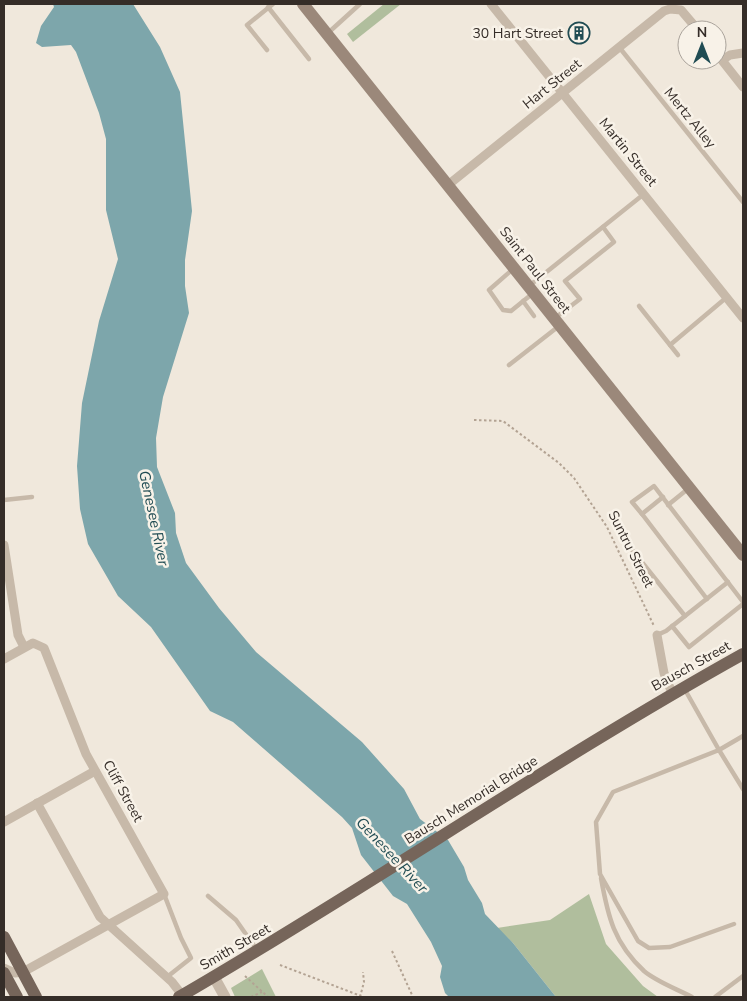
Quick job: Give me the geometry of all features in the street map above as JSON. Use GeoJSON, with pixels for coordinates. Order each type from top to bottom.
{"type":"FeatureCollection","features":[{"type":"Feature","properties":{"kind":"main road","name":"Saint Paul Street"},"geometry":{"type":"LineString","coordinates":[[303,4],[743,555]]}},
{"type":"Feature","properties":{"kind":"main road","name":"Bausch Street"},"geometry":{"type":"LineString","coordinates":[[653,704],[743,654]]}},
{"type":"Feature","properties":{"kind":"main road","name":"Bausch Memorial Bridge"},"geometry":{"type":"LineString","coordinates":[[306,922],[653,704]]}},
{"type":"Feature","properties":{"kind":"main road","name":"Smith Street"},"geometry":{"type":"LineString","coordinates":[[181,996],[306,922]]}},
{"type":"Feature","properties":{"kind":"main road"},"geometry":{"type":"LineString","coordinates":[[4,937],[36,997]]}},
{"type":"Feature","properties":{"kind":"main road"},"geometry":{"type":"LineString","coordinates":[[4,973],[17,997]]}},
{"type":"Feature","properties":{"kind":"street","name":"Martin Street"},"geometry":{"type":"LineString","coordinates":[[495,5],[562,93],[743,318]]}},
{"type":"Feature","properties":{"kind":"street","name":"Hart Street"},"geometry":{"type":"LineString","coordinates":[[448,184],[664,11],[674,6]]}},
{"type":"Feature","properties":{"kind":"street"},"geometry":{"type":"LineString","coordinates":[[674,6],[690,20]]}},
{"type":"Feature","properties":{"kind":"street"},"geometry":{"type":"LineString","coordinates":[[727,56],[743,53]]}},
{"type":"Feature","properties":{"kind":"street"},"geometry":{"type":"LineString","coordinates":[[727,66],[743,87]]}},
{"type":"Feature","properties":{"kind":"street"},"geometry":{"type":"LineString","coordinates":[[4,545],[18,631],[24,647],[4,659]]}},
{"type":"Feature","properties":{"kind":"street"},"geometry":{"type":"LineString","coordinates":[[658,635],[664,674],[678,690]]}},
{"type":"Feature","properties":{"kind":"street","name":"Cliff Street"},"geometry":{"type":"LineString","coordinates":[[24,647],[37,644],[48,653],[76,733],[95,771],[164,894]]}},
{"type":"Feature","properties":{"kind":"street"},"geometry":{"type":"LineString","coordinates":[[4,822],[95,771]]}},
{"type":"Feature","properties":{"kind":"street"},"geometry":{"type":"LineString","coordinates":[[37,803],[94,907],[108,926],[167,977],[181,996]]}},
{"type":"Feature","properties":{"kind":"street"},"geometry":{"type":"LineString","coordinates":[[4,968],[15,973],[23,972],[164,894]]}},
{"type":"Feature","properties":{"kind":"street"},"geometry":{"type":"LineString","coordinates":[[214,977],[225,997]]}},
{"type":"Feature","properties":{"kind":"lane"},"geometry":{"type":"LineString","coordinates":[[334,43],[360,4]]}},
{"type":"Feature","properties":{"kind":"lane"},"geometry":{"type":"LineString","coordinates":[[267,50],[247,25],[270,6],[309,59]]}},
{"type":"Feature","properties":{"kind":"lane","name":"Mertz Alley"},"geometry":{"type":"LineString","coordinates":[[619,47],[743,202]]}},
{"type":"Feature","properties":{"kind":"lane"},"geometry":{"type":"LineString","coordinates":[[514,268],[491,288],[490,293],[506,312],[523,301],[531,290],[644,194]]}},
{"type":"Feature","properties":{"kind":"lane"},"geometry":{"type":"LineString","coordinates":[[509,365],[580,299],[565,281],[614,242],[603,227]]}},
{"type":"Feature","properties":{"kind":"lane"},"geometry":{"type":"LineString","coordinates":[[670,345],[726,297]]}},
{"type":"Feature","properties":{"kind":"lane"},"geometry":{"type":"LineString","coordinates":[[523,301],[534,316]]}},
{"type":"Feature","properties":{"kind":"lane"},"geometry":{"type":"LineString","coordinates":[[639,306],[678,355]]}},
{"type":"Feature","properties":{"kind":"lane"},"geometry":{"type":"LineString","coordinates":[[672,626],[689,647],[743,603],[654,486],[632,502],[707,599]]}},
{"type":"Feature","properties":{"kind":"lane"},"geometry":{"type":"LineString","coordinates":[[668,504],[690,488]]}},
{"type":"Feature","properties":{"kind":"lane"},"geometry":{"type":"LineString","coordinates":[[4,500],[32,497]]}},
{"type":"Feature","properties":{"kind":"lane"},"geometry":{"type":"LineString","coordinates":[[642,514],[663,497]]}},
{"type":"Feature","properties":{"kind":"lane"},"geometry":{"type":"LineString","coordinates":[[622,528],[629,546],[685,616]]}},
{"type":"Feature","properties":{"kind":"lane"},"geometry":{"type":"LineString","coordinates":[[658,635],[728,582]]}},
{"type":"Feature","properties":{"kind":"lane"},"geometry":{"type":"LineString","coordinates":[[678,690],[743,789]]}},
{"type":"Feature","properties":{"kind":"lane"},"geometry":{"type":"LineString","coordinates":[[692,997],[645,972],[616,939],[606,908],[600,874],[596,822],[613,792],[719,750],[743,736]]}},
{"type":"Feature","properties":{"kind":"lane"},"geometry":{"type":"LineString","coordinates":[[600,874],[638,941],[649,948],[670,947],[734,924]]}},
{"type":"Feature","properties":{"kind":"lane"},"geometry":{"type":"LineString","coordinates":[[164,894],[191,958],[167,977]]}},
{"type":"Feature","properties":{"kind":"lane"},"geometry":{"type":"LineString","coordinates":[[208,896],[236,920],[258,952]]}},
{"type":"Feature","properties":{"kind":"lane"},"geometry":{"type":"LineString","coordinates":[[715,997],[743,976]]}},
{"type":"Feature","properties":{"kind":"path","name":"Suntru Street"},"geometry":{"type":"LineString","coordinates":[[474,420],[503,422],[559,463],[574,478],[608,528],[658,635]]}},
{"type":"Feature","properties":{"kind":"path"},"geometry":{"type":"LineString","coordinates":[[392,951],[413,997]]}},
{"type":"Feature","properties":{"kind":"path"},"geometry":{"type":"LineString","coordinates":[[280,965],[360,996],[364,982],[363,972]]}},
{"type":"Feature","properties":{"kind":"path"},"geometry":{"type":"LineString","coordinates":[[245,976],[268,997]]}},
{"type":"Feature","properties":{"kind":"path"},"geometry":{"type":"LineString","coordinates":[[251,997],[262,992]]}},
{"type":"Feature","properties":{"kind":"green space"},"geometry":{"type":"Polygon","coordinates":[[[384,4],[401,4],[353,42],[347,34],[384,4]]]}},
{"type":"Feature","properties":{"kind":"green space"},"geometry":{"type":"Polygon","coordinates":[[[589,894],[606,944],[643,986],[658,997],[556,997],[513,943],[497,928],[550,920],[589,894]]]}},
{"type":"Feature","properties":{"kind":"green space"},"geometry":{"type":"Polygon","coordinates":[[[262,969],[276,997],[235,997],[231,988],[262,969]]]}},
{"type":"Feature","properties":{"kind":"water","name":"Genesee River"},"geometry":{"type":"Polygon","coordinates":[[[53,4],[133,4],[160,47],[180,92],[192,211],[185,260],[185,286],[189,313],[163,397],[156,438],[157,467],[175,513],[176,533],[186,563],[219,608],[256,652],[362,742],[404,789],[420,819],[448,840],[482,903],[485,914],[513,943],[556,997],[449,997],[445,993],[440,977],[442,966],[431,942],[407,904],[393,896],[361,855],[352,828],[342,817],[233,722],[210,711],[151,627],[118,596],[88,544],[80,509],[77,466],[82,403],[99,321],[118,259],[106,210],[106,139],[99,113],[76,52],[71,45],[42,47],[36,43],[41,26],[54,7],[53,4]]]}},
{"type":"Feature","properties":{"kind":"place","name":"30 Hart Street"},"geometry":{"type":"Point","coordinates":[579,33]}}]}
